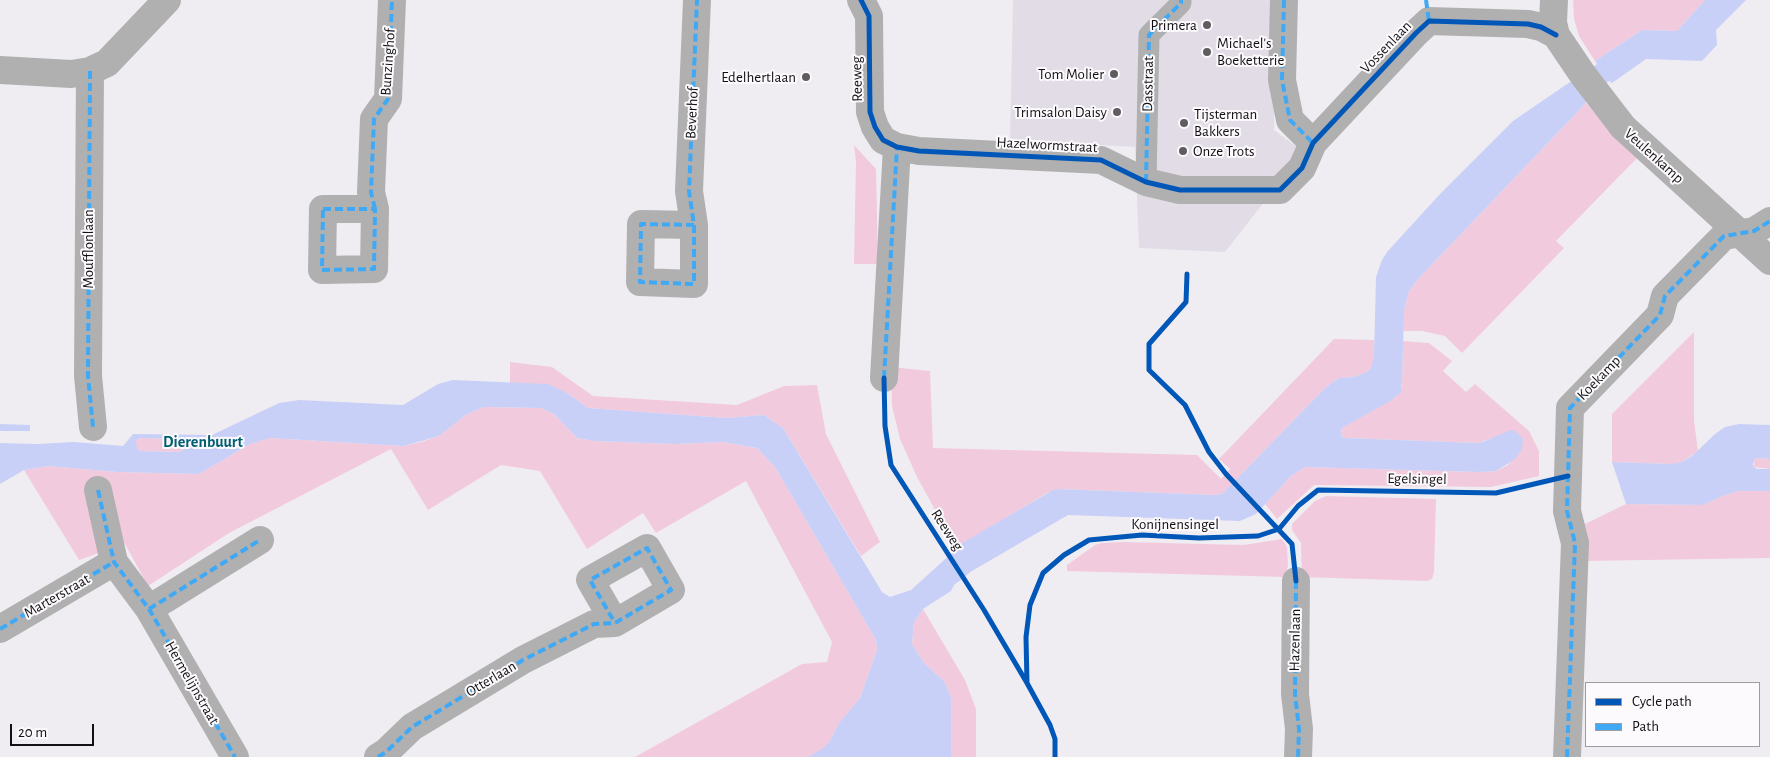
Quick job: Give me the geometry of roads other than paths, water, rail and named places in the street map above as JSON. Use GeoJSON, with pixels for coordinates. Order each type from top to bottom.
{"type":"FeatureCollection","features":[{"type":"Feature","properties":{"kind":"street"},"geometry":{"type":"LineString","coordinates":[[0,70],[71,74],[90,71],[107,63],[167,0]]}},
{"type":"Feature","properties":{"kind":"street","name":"Bunzinghof"},"geometry":{"type":"LineString","coordinates":[[375,209],[371,192],[374,119],[388,99],[392,0]]}},
{"type":"Feature","properties":{"kind":"street","name":"Beverhof"},"geometry":{"type":"LineString","coordinates":[[694,226],[689,191],[697,0]]}},
{"type":"Feature","properties":{"kind":"street","name":"Reeweg"},"geometry":{"type":"LineString","coordinates":[[861,0],[869,16],[870,112],[883,140],[897,147]]}},
{"type":"Feature","properties":{"kind":"street","name":"Dasstraat"},"geometry":{"type":"LineString","coordinates":[[1146,182],[1149,35],[1182,0]]}},
{"type":"Feature","properties":{"kind":"street"},"geometry":{"type":"LineString","coordinates":[[1284,0],[1282,80],[1290,120],[1313,143]]}},
{"type":"Feature","properties":{"kind":"street"},"geometry":{"type":"LineString","coordinates":[[1554,0],[1553,23],[1556,35]]}},
{"type":"Feature","properties":{"kind":"street","name":"Vossenlaan"},"geometry":{"type":"LineString","coordinates":[[1280,190],[1302,168],[1313,143],[1416,33],[1428,11],[1528,24],[1541,27],[1556,35]]}},
{"type":"Feature","properties":{"kind":"street","name":"Veulenkamp"},"geometry":{"type":"LineString","coordinates":[[1556,35],[1623,128],[1770,261]]}},
{"type":"Feature","properties":{"kind":"street","name":"Moufflonlaan"},"geometry":{"type":"LineString","coordinates":[[90,71],[88,376],[93,427]]}},
{"type":"Feature","properties":{"kind":"street"},"geometry":{"type":"LineString","coordinates":[[884,378],[897,147]]}},
{"type":"Feature","properties":{"kind":"street","name":"Hazelwormstraat"},"geometry":{"type":"LineString","coordinates":[[897,147],[919,151],[1101,160],[1146,182],[1180,190],[1280,190]]}},
{"type":"Feature","properties":{"kind":"street","name":"Koekamp"},"geometry":{"type":"LineString","coordinates":[[1567,757],[1575,543],[1567,511],[1570,408],[1660,315],[1665,296],[1724,236],[1754,231],[1770,220]]}},
{"type":"Feature","properties":{"kind":"street","name":"Hermelijnstraat"},"geometry":{"type":"LineString","coordinates":[[98,490],[114,562],[149,609],[235,757]]}},
{"type":"Feature","properties":{"kind":"street"},"geometry":{"type":"LineString","coordinates":[[149,609],[260,540]]}},
{"type":"Feature","properties":{"kind":"street","name":"Marterstraat"},"geometry":{"type":"LineString","coordinates":[[0,629],[114,562]]}},
{"type":"Feature","properties":{"kind":"street","name":"Hazenlaan"},"geometry":{"type":"LineString","coordinates":[[1296,581],[1295,694],[1299,729],[1298,757]]}},
{"type":"Feature","properties":{"kind":"street","name":"Otterlaan"},"geometry":{"type":"LineString","coordinates":[[378,757],[386,752],[412,727],[523,660],[594,624],[615,623]]}},
{"type":"Feature","properties":{"kind":"water"},"geometry":{"type":"Polygon","coordinates":[[[1705,0],[1746,0],[1716,30],[1717,45],[1702,61],[1646,59],[1612,83],[1609,81],[1585,100],[1586,103],[1418,279],[1409,291],[1404,310],[1401,392],[1392,400],[1342,428],[1341,431],[1342,436],[1345,438],[1478,443],[1510,430],[1515,431],[1523,439],[1522,450],[1514,460],[1496,471],[1479,472],[1305,467],[1291,476],[1256,514],[1240,521],[1068,515],[972,571],[954,585],[951,591],[923,609],[914,623],[912,644],[924,663],[944,681],[951,697],[951,757],[808,757],[823,748],[830,741],[839,723],[860,698],[877,650],[876,640],[775,467],[757,448],[723,442],[674,444],[595,441],[577,438],[554,414],[541,408],[484,407],[467,414],[439,436],[404,446],[270,438],[250,444],[199,474],[117,472],[48,466],[24,470],[0,484],[0,443],[74,442],[123,446],[133,434],[212,435],[279,403],[299,400],[403,405],[438,384],[453,380],[548,384],[567,393],[588,408],[726,418],[764,415],[783,428],[882,592],[890,597],[911,590],[964,542],[1053,490],[1222,494],[1326,387],[1339,378],[1353,377],[1367,372],[1371,368],[1374,356],[1376,277],[1382,260],[1387,252],[1440,194],[1513,121],[1570,82],[1572,83],[1597,64],[1595,61],[1642,30],[1677,31],[1705,0]],[[140,438],[136,441],[137,448],[140,451],[179,452],[185,449],[185,442],[179,439],[140,438]]]}},
{"type":"Feature","properties":{"kind":"water"},"geometry":{"type":"Polygon","coordinates":[[[0,424],[30,425],[30,431],[0,431],[0,424]]]}},
{"type":"Feature","properties":{"kind":"water"},"geometry":{"type":"Polygon","coordinates":[[[1739,424],[1770,425],[1770,459],[1757,458],[1753,464],[1757,469],[1770,469],[1770,491],[1738,491],[1703,505],[1626,504],[1612,462],[1670,464],[1682,462],[1692,456],[1725,427],[1739,424]]]}},
{"type":"Feature","properties":{"kind":"place","name":"Primera"},"geometry":{"type":"Point","coordinates":[1207,25]}},
{"type":"Feature","properties":{"kind":"place","name":"Michael's Boeketterie"},"geometry":{"type":"Point","coordinates":[1207,52]}},
{"type":"Feature","properties":{"kind":"place","name":"Tom Molier"},"geometry":{"type":"Point","coordinates":[1114,74]}},
{"type":"Feature","properties":{"kind":"place","name":"Edelhertlaan"},"geometry":{"type":"Point","coordinates":[806,77]}},
{"type":"Feature","properties":{"kind":"place","name":"Trimsalon Daisy"},"geometry":{"type":"Point","coordinates":[1117,112]}},
{"type":"Feature","properties":{"kind":"place","name":"Tijsterman Bakkers"},"geometry":{"type":"Point","coordinates":[1184,123]}},
{"type":"Feature","properties":{"kind":"place","name":"Onze Trots"},"geometry":{"type":"Point","coordinates":[1183,151]}},
{"type":"Feature","properties":{"kind":"district","name":"Dierenbuurt"},"geometry":{"type":"Point","coordinates":[203,442]}}]}
